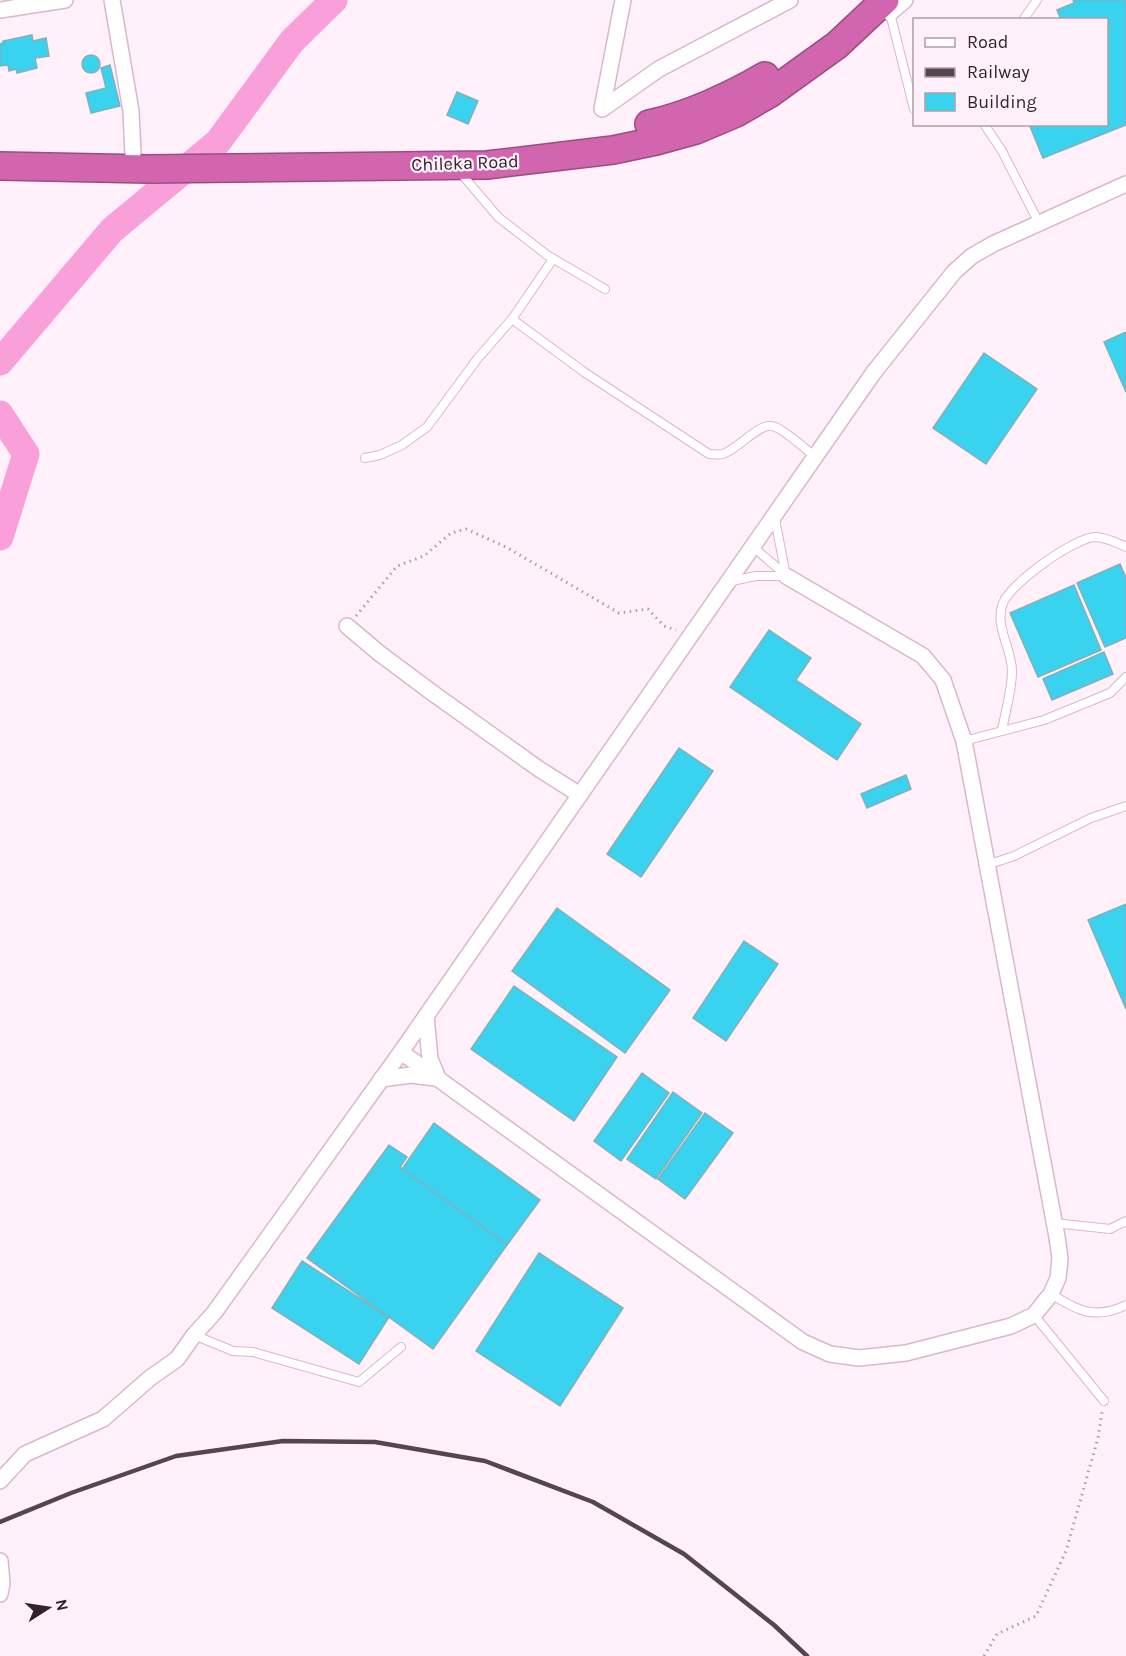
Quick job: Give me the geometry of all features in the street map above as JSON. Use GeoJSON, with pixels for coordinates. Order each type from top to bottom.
{"type":"FeatureCollection","features":[{"type":"Feature","properties":{"kind":"highway","name":"Chileka Road"},"geometry":{"type":"LineString","coordinates":[[0,153],[146,160],[487,165],[613,150],[696,130],[736,113],[769,94],[837,45],[884,3]]}},
{"type":"Feature","properties":{"kind":"highway"},"geometry":{"type":"LineString","coordinates":[[213,161],[283,151],[481,148],[593,136],[669,120],[747,87],[770,74],[831,29],[884,3]]}},
{"type":"Feature","properties":{"kind":"highway","name":"Chileka Road"},"geometry":{"type":"LineString","coordinates":[[0,166],[146,160]]}},
{"type":"Feature","properties":{"kind":"street"},"geometry":{"type":"LineString","coordinates":[[0,10],[65,0]]}},
{"type":"Feature","properties":{"kind":"street"},"geometry":{"type":"LineString","coordinates":[[623,0],[602,109],[660,69],[790,0]]}},
{"type":"Feature","properties":{"kind":"street"},"geometry":{"type":"LineString","coordinates":[[113,1],[131,111],[146,160]]}},
{"type":"Feature","properties":{"kind":"street"},"geometry":{"type":"LineString","coordinates":[[0,1481],[25,1454],[103,1419],[150,1378],[177,1359],[214,1313],[401,1052],[874,372],[954,272],[972,256],[993,244],[1126,184]]}},
{"type":"Feature","properties":{"kind":"street"},"geometry":{"type":"LineString","coordinates":[[401,1052],[803,1342],[830,1354],[859,1358],[906,1353],[1011,1326],[1034,1315],[1051,1294],[1058,1278],[1060,1258],[1054,1223],[964,741],[943,680],[923,656],[786,576]]}},
{"type":"Feature","properties":{"kind":"street"},"geometry":{"type":"LineString","coordinates":[[347,626],[379,653],[538,769],[580,795]]}},
{"type":"Feature","properties":{"kind":"street"},"geometry":{"type":"LineString","coordinates":[[426,1016],[430,1059],[438,1078]]}},
{"type":"Feature","properties":{"kind":"street"},"geometry":{"type":"LineString","coordinates":[[381,1079],[411,1075],[438,1078]]}},
{"type":"Feature","properties":{"kind":"street"},"geometry":{"type":"LineString","coordinates":[[0,1561],[2,1583],[0,1594]]}},
{"type":"Feature","properties":{"kind":"lane"},"geometry":{"type":"LineString","coordinates":[[1024,18],[1037,0]]}},
{"type":"Feature","properties":{"kind":"lane"},"geometry":{"type":"LineString","coordinates":[[884,3],[913,102]]}},
{"type":"Feature","properties":{"kind":"lane"},"geometry":{"type":"LineString","coordinates":[[985,126],[1002,151],[1039,223]]}},
{"type":"Feature","properties":{"kind":"lane"},"geometry":{"type":"LineString","coordinates":[[454,165],[498,217],[553,259],[605,289]]}},
{"type":"Feature","properties":{"kind":"lane"},"geometry":{"type":"LineString","coordinates":[[365,458],[402,445],[427,427],[478,358],[512,319],[553,259]]}},
{"type":"Feature","properties":{"kind":"lane"},"geometry":{"type":"LineString","coordinates":[[512,319],[584,372],[709,454],[721,455],[734,449],[763,427],[771,425],[780,429],[815,457]]}},
{"type":"Feature","properties":{"kind":"lane"},"geometry":{"type":"LineString","coordinates":[[775,515],[786,576]]}},
{"type":"Feature","properties":{"kind":"lane"},"geometry":{"type":"LineString","coordinates":[[1002,731],[1012,672],[1001,626],[1002,604],[1024,576],[1082,540],[1096,537],[1126,547]]}},
{"type":"Feature","properties":{"kind":"lane"},"geometry":{"type":"LineString","coordinates":[[753,547],[786,576]]}},
{"type":"Feature","properties":{"kind":"lane"},"geometry":{"type":"LineString","coordinates":[[729,582],[756,576],[786,576]]}},
{"type":"Feature","properties":{"kind":"lane"},"geometry":{"type":"LineString","coordinates":[[964,741],[1044,720],[1110,693],[1126,677]]}},
{"type":"Feature","properties":{"kind":"lane"},"geometry":{"type":"LineString","coordinates":[[987,865],[1014,856],[1090,818],[1126,806]]}},
{"type":"Feature","properties":{"kind":"lane"},"geometry":{"type":"LineString","coordinates":[[1054,1223],[1110,1229],[1126,1221]]}},
{"type":"Feature","properties":{"kind":"lane"},"geometry":{"type":"LineString","coordinates":[[1051,1294],[1069,1306],[1087,1313],[1110,1313],[1126,1305]]}},
{"type":"Feature","properties":{"kind":"lane"},"geometry":{"type":"LineString","coordinates":[[1034,1315],[1104,1401]]}},
{"type":"Feature","properties":{"kind":"lane"},"geometry":{"type":"LineString","coordinates":[[194,1335],[233,1351],[254,1352],[359,1382],[401,1347]]}},
{"type":"Feature","properties":{"kind":"path"},"geometry":{"type":"LineString","coordinates":[[347,626],[397,567],[424,556],[451,532],[466,529],[506,547],[619,613],[648,609],[664,626],[691,637]]}},
{"type":"Feature","properties":{"kind":"path"},"geometry":{"type":"LineString","coordinates":[[984,1656],[997,1634],[1036,1616],[1066,1551],[1098,1438],[1104,1401]]}},
{"type":"Feature","properties":{"kind":"building"},"geometry":{"type":"Polygon","coordinates":[[[1073,0],[1126,0],[1126,125],[1043,158],[1030,126],[1108,126],[1108,18],[1060,18],[1057,10],[1074,3],[1073,0]]]}},
{"type":"Feature","properties":{"kind":"building"},"geometry":{"type":"Polygon","coordinates":[[[32,35],[33,41],[46,38],[49,56],[35,58],[37,68],[17,73],[16,69],[9,71],[8,65],[0,66],[0,44],[3,41],[32,35]]]}},
{"type":"Feature","properties":{"kind":"building"},"geometry":{"type":"Polygon","coordinates":[[[91,55],[97,58],[100,64],[97,70],[91,73],[85,70],[82,64],[85,58],[91,55]]]}},
{"type":"Feature","properties":{"kind":"building"},"geometry":{"type":"Polygon","coordinates":[[[110,65],[120,106],[91,113],[86,93],[106,88],[101,68],[110,65]]]}},
{"type":"Feature","properties":{"kind":"building"},"geometry":{"type":"Polygon","coordinates":[[[457,92],[478,101],[468,124],[447,115],[457,92]]]}},
{"type":"Feature","properties":{"kind":"building"},"geometry":{"type":"Polygon","coordinates":[[[1126,332],[1126,392],[1104,342],[1126,332]]]}},
{"type":"Feature","properties":{"kind":"building"},"geometry":{"type":"Polygon","coordinates":[[[984,353],[1037,389],[986,464],[933,428],[984,353]]]}},
{"type":"Feature","properties":{"kind":"building"},"geometry":{"type":"Polygon","coordinates":[[[1120,564],[1126,578],[1126,638],[1105,647],[1077,583],[1120,564]]]}},
{"type":"Feature","properties":{"kind":"building"},"geometry":{"type":"Polygon","coordinates":[[[1074,585],[1101,650],[1038,677],[1010,613],[1074,585]]]}},
{"type":"Feature","properties":{"kind":"building"},"geometry":{"type":"Polygon","coordinates":[[[769,630],[811,658],[796,680],[861,724],[837,760],[730,687],[769,630]]]}},
{"type":"Feature","properties":{"kind":"building"},"geometry":{"type":"Polygon","coordinates":[[[1104,652],[1113,674],[1052,700],[1043,679],[1104,652]]]}},
{"type":"Feature","properties":{"kind":"building"},"geometry":{"type":"Polygon","coordinates":[[[679,748],[713,771],[641,877],[607,854],[679,748]]]}},
{"type":"Feature","properties":{"kind":"building"},"geometry":{"type":"Polygon","coordinates":[[[906,775],[911,789],[867,808],[861,794],[906,775]]]}},
{"type":"Feature","properties":{"kind":"building"},"geometry":{"type":"Polygon","coordinates":[[[1126,904],[1126,1009],[1088,920],[1126,904]]]}},
{"type":"Feature","properties":{"kind":"building"},"geometry":{"type":"Polygon","coordinates":[[[557,908],[670,990],[625,1053],[512,971],[557,908]]]}},
{"type":"Feature","properties":{"kind":"building"},"geometry":{"type":"Polygon","coordinates":[[[744,941],[778,964],[726,1041],[693,1018],[744,941]]]}},
{"type":"Feature","properties":{"kind":"building"},"geometry":{"type":"Polygon","coordinates":[[[514,986],[617,1057],[574,1121],[471,1049],[514,986]]]}},
{"type":"Feature","properties":{"kind":"building"},"geometry":{"type":"Polygon","coordinates":[[[642,1073],[669,1093],[621,1161],[594,1141],[642,1073]]]}},
{"type":"Feature","properties":{"kind":"building"},"geometry":{"type":"Polygon","coordinates":[[[673,1092],[702,1113],[656,1179],[627,1159],[673,1092]]]}},
{"type":"Feature","properties":{"kind":"building"},"geometry":{"type":"Polygon","coordinates":[[[705,1113],[733,1133],[685,1199],[658,1179],[705,1113]]]}},
{"type":"Feature","properties":{"kind":"building"},"geometry":{"type":"Polygon","coordinates":[[[434,1123],[540,1200],[507,1245],[402,1169],[434,1123]]]}},
{"type":"Feature","properties":{"kind":"building"},"geometry":{"type":"Polygon","coordinates":[[[389,1145],[407,1157],[400,1167],[507,1245],[433,1349],[307,1258],[389,1145]]]}},
{"type":"Feature","properties":{"kind":"building"},"geometry":{"type":"Polygon","coordinates":[[[539,1253],[623,1308],[560,1406],[476,1351],[539,1253]]]}},
{"type":"Feature","properties":{"kind":"building"},"geometry":{"type":"Polygon","coordinates":[[[302,1261],[389,1317],[359,1364],[272,1308],[302,1261]]]}},
{"type":"Feature","properties":{"kind":"waterway"},"geometry":{"type":"LineString","coordinates":[[0,362],[112,230],[218,142],[292,41],[334,0]]}},
{"type":"Feature","properties":{"kind":"waterway"},"geometry":{"type":"LineString","coordinates":[[0,414],[26,454],[0,537]]}},
{"type":"Feature","properties":{"kind":"railway"},"geometry":{"type":"LineString","coordinates":[[0,1522],[71,1493],[176,1456],[283,1441],[375,1442],[485,1461],[593,1502],[684,1554],[774,1625],[807,1656]]}}]}
